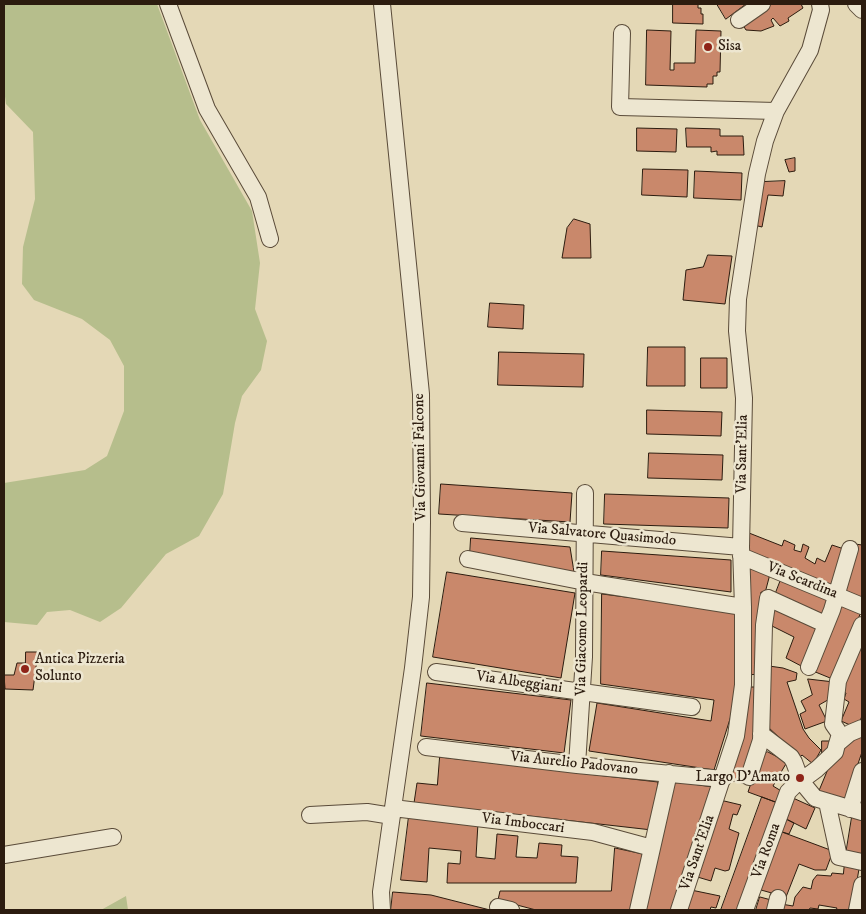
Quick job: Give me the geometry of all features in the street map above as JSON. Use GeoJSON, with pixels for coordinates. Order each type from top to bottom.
{"type":"FeatureCollection","features":[{"type":"Feature","properties":{"kind":"street"},"geometry":{"type":"LineString","coordinates":[[168,4],[207,109],[258,197],[270,239]]}},
{"type":"Feature","properties":{"kind":"street","name":"Via Giovanni Falcone"},"geometry":{"type":"LineString","coordinates":[[382,4],[421,394],[422,522],[420,597],[413,668],[381,892],[382,910]]}},
{"type":"Feature","properties":{"kind":"street"},"geometry":{"type":"LineString","coordinates":[[739,20],[762,4]]}},
{"type":"Feature","properties":{"kind":"street","name":"Via Sant'Elia"},"geometry":{"type":"LineString","coordinates":[[679,910],[736,736],[743,685],[741,552],[744,398],[737,330],[738,299],[765,141],[776,111],[810,50],[820,4]]}},
{"type":"Feature","properties":{"kind":"street"},"geometry":{"type":"LineString","coordinates":[[856,4],[862,10]]}},
{"type":"Feature","properties":{"kind":"street"},"geometry":{"type":"LineString","coordinates":[[622,33],[620,107],[776,111]]}},
{"type":"Feature","properties":{"kind":"street","name":"Via Giacomo Leopardi"},"geometry":{"type":"LineString","coordinates":[[577,765],[582,692],[585,493]]}},
{"type":"Feature","properties":{"kind":"street","name":"Via Salvatore Quasimodo"},"geometry":{"type":"LineString","coordinates":[[462,523],[585,534],[741,552]]}},
{"type":"Feature","properties":{"kind":"street"},"geometry":{"type":"LineString","coordinates":[[809,666],[832,610],[835,594],[850,548]]}},
{"type":"Feature","properties":{"kind":"street","name":"Via Scardina"},"geometry":{"type":"LineString","coordinates":[[741,552],[862,606]]}},
{"type":"Feature","properties":{"kind":"street"},"geometry":{"type":"LineString","coordinates":[[468,559],[585,582],[743,607]]}},
{"type":"Feature","properties":{"kind":"street"},"geometry":{"type":"LineString","coordinates":[[749,777],[761,740],[764,625],[768,598],[825,624]]}},
{"type":"Feature","properties":{"kind":"street"},"geometry":{"type":"LineString","coordinates":[[801,781],[835,752],[840,734],[833,724],[838,682],[862,625]]}},
{"type":"Feature","properties":{"kind":"street","name":"Via Albeggiani"},"geometry":{"type":"LineString","coordinates":[[436,672],[692,707]]}},
{"type":"Feature","properties":{"kind":"street"},"geometry":{"type":"LineString","coordinates":[[837,744],[850,733],[862,728]]}},
{"type":"Feature","properties":{"kind":"street"},"geometry":{"type":"LineString","coordinates":[[761,734],[791,757],[801,781],[815,798],[856,810],[862,771]]}},
{"type":"Feature","properties":{"kind":"street","name":"Via Aurelio Padovano"},"geometry":{"type":"LineString","coordinates":[[426,747],[577,765],[723,779]]}},
{"type":"Feature","properties":{"kind":"street"},"geometry":{"type":"LineString","coordinates":[[638,910],[669,773]]}},
{"type":"Feature","properties":{"kind":"street","name":"Via Roma"},"geometry":{"type":"LineString","coordinates":[[745,910],[788,792],[801,781]]}},
{"type":"Feature","properties":{"kind":"street"},"geometry":{"type":"LineString","coordinates":[[827,802],[839,857],[862,862]]}},
{"type":"Feature","properties":{"kind":"street","name":"Via Imboccari"},"geometry":{"type":"LineString","coordinates":[[310,815],[393,812],[593,832],[652,848]]}},
{"type":"Feature","properties":{"kind":"street"},"geometry":{"type":"LineString","coordinates":[[4,855],[113,837]]}},
{"type":"Feature","properties":{"kind":"street"},"geometry":{"type":"LineString","coordinates":[[857,910],[862,885]]}},
{"type":"Feature","properties":{"kind":"green space"},"geometry":{"type":"Polygon","coordinates":[[[4,4],[157,4],[200,120],[252,211],[260,263],[255,309],[267,341],[261,370],[242,396],[235,423],[223,494],[199,536],[166,554],[121,608],[100,622],[70,610],[47,612],[37,625],[4,622],[4,483],[85,470],[107,456],[124,411],[124,366],[110,340],[82,319],[34,300],[22,284],[23,247],[35,199],[33,132],[6,104],[4,89],[4,4]]]}},
{"type":"Feature","properties":{"kind":"green space"},"geometry":{"type":"Polygon","coordinates":[[[126,896],[128,910],[101,910],[126,896]]]}},
{"type":"Feature","properties":{"kind":"building"},"geometry":{"type":"Polygon","coordinates":[[[673,4],[698,4],[698,8],[701,8],[701,14],[703,14],[703,24],[673,23],[673,4]]]}},
{"type":"Feature","properties":{"kind":"building"},"geometry":{"type":"Polygon","coordinates":[[[717,4],[746,4],[726,19],[717,4]]]}},
{"type":"Feature","properties":{"kind":"building"},"geometry":{"type":"Polygon","coordinates":[[[770,4],[801,4],[803,8],[788,18],[789,21],[780,26],[773,18],[771,20],[774,26],[761,31],[746,30],[741,22],[770,4]]]}},
{"type":"Feature","properties":{"kind":"building","name":"Sisa"},"geometry":{"type":"Polygon","coordinates":[[[647,30],[671,31],[670,70],[674,70],[674,63],[695,63],[696,30],[721,31],[720,72],[717,72],[717,76],[713,76],[713,84],[707,84],[707,87],[646,85],[647,30]]]}},
{"type":"Feature","properties":{"kind":"building"},"geometry":{"type":"Polygon","coordinates":[[[637,128],[677,129],[676,152],[637,151],[637,128]]]}},
{"type":"Feature","properties":{"kind":"building"},"geometry":{"type":"Polygon","coordinates":[[[686,128],[720,129],[720,136],[743,136],[744,155],[717,155],[717,151],[711,152],[711,147],[687,147],[686,128]]]}},
{"type":"Feature","properties":{"kind":"building"},"geometry":{"type":"Polygon","coordinates":[[[795,158],[795,171],[789,172],[785,160],[795,158]]]}},
{"type":"Feature","properties":{"kind":"building"},"geometry":{"type":"Polygon","coordinates":[[[643,169],[688,170],[687,197],[642,195],[643,169]]]}},
{"type":"Feature","properties":{"kind":"building"},"geometry":{"type":"Polygon","coordinates":[[[695,171],[742,173],[741,200],[694,198],[695,171]]]}},
{"type":"Feature","properties":{"kind":"building"},"geometry":{"type":"Polygon","coordinates":[[[785,181],[783,196],[768,195],[762,227],[754,225],[762,182],[785,181]]]}},
{"type":"Feature","properties":{"kind":"building"},"geometry":{"type":"Polygon","coordinates":[[[574,219],[590,224],[591,258],[562,258],[567,228],[574,219]]]}},
{"type":"Feature","properties":{"kind":"building"},"geometry":{"type":"Polygon","coordinates":[[[708,255],[732,256],[725,304],[683,300],[686,270],[703,267],[708,255]]]}},
{"type":"Feature","properties":{"kind":"building"},"geometry":{"type":"Polygon","coordinates":[[[490,303],[524,305],[523,329],[488,327],[490,303]]]}},
{"type":"Feature","properties":{"kind":"building"},"geometry":{"type":"Polygon","coordinates":[[[648,347],[685,347],[685,386],[647,386],[648,347]]]}},
{"type":"Feature","properties":{"kind":"building"},"geometry":{"type":"Polygon","coordinates":[[[499,352],[584,354],[583,387],[498,385],[499,352]]]}},
{"type":"Feature","properties":{"kind":"building"},"geometry":{"type":"Polygon","coordinates":[[[701,358],[727,358],[727,388],[701,388],[701,358]]]}},
{"type":"Feature","properties":{"kind":"building"},"geometry":{"type":"Polygon","coordinates":[[[647,410],[722,412],[721,436],[647,434],[647,410]]]}},
{"type":"Feature","properties":{"kind":"building"},"geometry":{"type":"Polygon","coordinates":[[[649,453],[723,455],[722,480],[648,478],[649,453]]]}},
{"type":"Feature","properties":{"kind":"building"},"geometry":{"type":"Polygon","coordinates":[[[441,484],[572,493],[570,522],[439,514],[441,484]]]}},
{"type":"Feature","properties":{"kind":"building"},"geometry":{"type":"Polygon","coordinates":[[[605,494],[729,498],[728,528],[604,524],[605,494]]]}},
{"type":"Feature","properties":{"kind":"building"},"geometry":{"type":"Polygon","coordinates":[[[749,533],[782,546],[784,540],[795,545],[794,550],[801,552],[803,544],[809,547],[805,558],[815,564],[817,558],[825,562],[832,545],[847,550],[833,584],[829,586],[749,556],[749,533]]]}},
{"type":"Feature","properties":{"kind":"building"},"geometry":{"type":"Polygon","coordinates":[[[471,538],[570,547],[574,572],[470,555],[471,538]]]}},
{"type":"Feature","properties":{"kind":"building"},"geometry":{"type":"Polygon","coordinates":[[[855,544],[862,545],[862,600],[844,592],[855,544]]]}},
{"type":"Feature","properties":{"kind":"building"},"geometry":{"type":"Polygon","coordinates":[[[602,551],[731,560],[731,592],[601,575],[602,551]]]}},
{"type":"Feature","properties":{"kind":"building"},"geometry":{"type":"Polygon","coordinates":[[[749,564],[770,574],[765,593],[761,592],[760,674],[747,675],[749,564]]]}},
{"type":"Feature","properties":{"kind":"building"},"geometry":{"type":"Polygon","coordinates":[[[447,572],[575,593],[561,678],[433,657],[447,572]]]}},
{"type":"Feature","properties":{"kind":"building"},"geometry":{"type":"Polygon","coordinates":[[[782,577],[829,598],[822,617],[775,595],[782,577]]]}},
{"type":"Feature","properties":{"kind":"building"},"geometry":{"type":"Polygon","coordinates":[[[602,594],[736,611],[735,703],[714,770],[589,751],[597,703],[711,721],[714,700],[601,684],[602,594]]]}},
{"type":"Feature","properties":{"kind":"building"},"geometry":{"type":"Polygon","coordinates":[[[839,601],[862,609],[835,680],[813,671],[839,601]]]}},
{"type":"Feature","properties":{"kind":"building"},"geometry":{"type":"Polygon","coordinates":[[[775,605],[822,626],[805,668],[786,658],[794,637],[768,624],[775,605]]]}},
{"type":"Feature","properties":{"kind":"building"},"geometry":{"type":"Polygon","coordinates":[[[862,635],[862,716],[857,728],[841,721],[849,702],[844,699],[846,693],[839,690],[862,635]]]}},
{"type":"Feature","properties":{"kind":"building","name":"Antica Pizzeria Solunto"},"geometry":{"type":"Polygon","coordinates":[[[26,652],[38,652],[33,690],[5,689],[4,675],[14,675],[17,663],[25,663],[26,652]]]}},
{"type":"Feature","properties":{"kind":"building"},"geometry":{"type":"Polygon","coordinates":[[[769,666],[797,673],[796,680],[787,682],[803,729],[821,750],[813,764],[802,755],[800,757],[768,727],[769,666]]]}},
{"type":"Feature","properties":{"kind":"building"},"geometry":{"type":"Polygon","coordinates":[[[808,679],[834,682],[833,697],[819,705],[827,721],[805,729],[800,714],[806,711],[801,701],[812,695],[808,679]]]}},
{"type":"Feature","properties":{"kind":"building"},"geometry":{"type":"Polygon","coordinates":[[[427,683],[571,700],[564,753],[421,736],[427,683]]]}},
{"type":"Feature","properties":{"kind":"building"},"geometry":{"type":"Polygon","coordinates":[[[747,687],[759,687],[756,738],[743,783],[727,780],[747,687]]]}},
{"type":"Feature","properties":{"kind":"building"},"geometry":{"type":"Polygon","coordinates":[[[862,733],[862,752],[845,802],[818,793],[833,757],[844,749],[848,740],[862,733]]]}},
{"type":"Feature","properties":{"kind":"building"},"geometry":{"type":"Polygon","coordinates":[[[822,741],[834,741],[830,751],[822,753],[822,741]]]}},
{"type":"Feature","properties":{"kind":"building"},"geometry":{"type":"Polygon","coordinates":[[[768,752],[787,762],[773,786],[783,792],[778,803],[748,792],[761,754],[768,752]]]}},
{"type":"Feature","properties":{"kind":"building"},"geometry":{"type":"Polygon","coordinates":[[[440,757],[658,782],[652,830],[414,803],[417,783],[437,785],[440,757]]]}},
{"type":"Feature","properties":{"kind":"building"},"geometry":{"type":"Polygon","coordinates":[[[672,781],[713,787],[676,910],[644,910],[672,781]]]}},
{"type":"Feature","properties":{"kind":"building"},"geometry":{"type":"Polygon","coordinates":[[[762,797],[778,803],[738,910],[721,910],[762,797]]]}},
{"type":"Feature","properties":{"kind":"building"},"geometry":{"type":"Polygon","coordinates":[[[793,798],[815,808],[806,829],[784,818],[793,798]]]}},
{"type":"Feature","properties":{"kind":"building"},"geometry":{"type":"Polygon","coordinates":[[[720,800],[741,805],[737,815],[733,814],[729,829],[739,833],[729,870],[725,871],[715,868],[711,881],[694,876],[720,800]]]}},
{"type":"Feature","properties":{"kind":"building"},"geometry":{"type":"Polygon","coordinates":[[[409,816],[478,823],[476,857],[495,859],[497,834],[518,836],[516,857],[537,858],[539,843],[562,845],[561,856],[578,857],[576,883],[447,883],[448,863],[460,864],[461,851],[429,848],[427,882],[401,880],[409,816]]]}},
{"type":"Feature","properties":{"kind":"building"},"geometry":{"type":"Polygon","coordinates":[[[852,817],[862,819],[862,857],[846,854],[852,817]]]}},
{"type":"Feature","properties":{"kind":"building"},"geometry":{"type":"Polygon","coordinates":[[[784,818],[794,823],[789,834],[779,831],[784,818]]]}},
{"type":"Feature","properties":{"kind":"building"},"geometry":{"type":"Polygon","coordinates":[[[782,832],[833,851],[826,870],[815,870],[799,864],[786,897],[761,890],[782,832]]]}},
{"type":"Feature","properties":{"kind":"building"},"geometry":{"type":"Polygon","coordinates":[[[615,848],[643,854],[631,910],[536,910],[498,900],[500,891],[611,891],[615,848]]]}},
{"type":"Feature","properties":{"kind":"building"},"geometry":{"type":"Polygon","coordinates":[[[845,862],[860,863],[852,910],[836,910],[837,908],[819,905],[818,909],[779,910],[781,904],[793,906],[795,897],[803,887],[811,889],[813,880],[817,875],[831,876],[832,873],[843,874],[845,862]]]}},
{"type":"Feature","properties":{"kind":"building"},"geometry":{"type":"Polygon","coordinates":[[[691,890],[720,896],[716,908],[711,907],[710,910],[684,910],[691,890]]]}},
{"type":"Feature","properties":{"kind":"building"},"geometry":{"type":"Polygon","coordinates":[[[393,892],[431,895],[490,910],[391,910],[393,892]]]}},
{"type":"Feature","properties":{"kind":"building"},"geometry":{"type":"Polygon","coordinates":[[[760,897],[775,901],[772,910],[756,910],[760,897]]]}},
{"type":"Feature","properties":{"kind":"place","name":"Sisa"},"geometry":{"type":"Point","coordinates":[708,47]}},
{"type":"Feature","properties":{"kind":"place","name":"Antica Pizzeria Solunto"},"geometry":{"type":"Point","coordinates":[25,669]}},
{"type":"Feature","properties":{"kind":"place","name":"Largo D'Amato"},"geometry":{"type":"Point","coordinates":[800,778]}}]}
